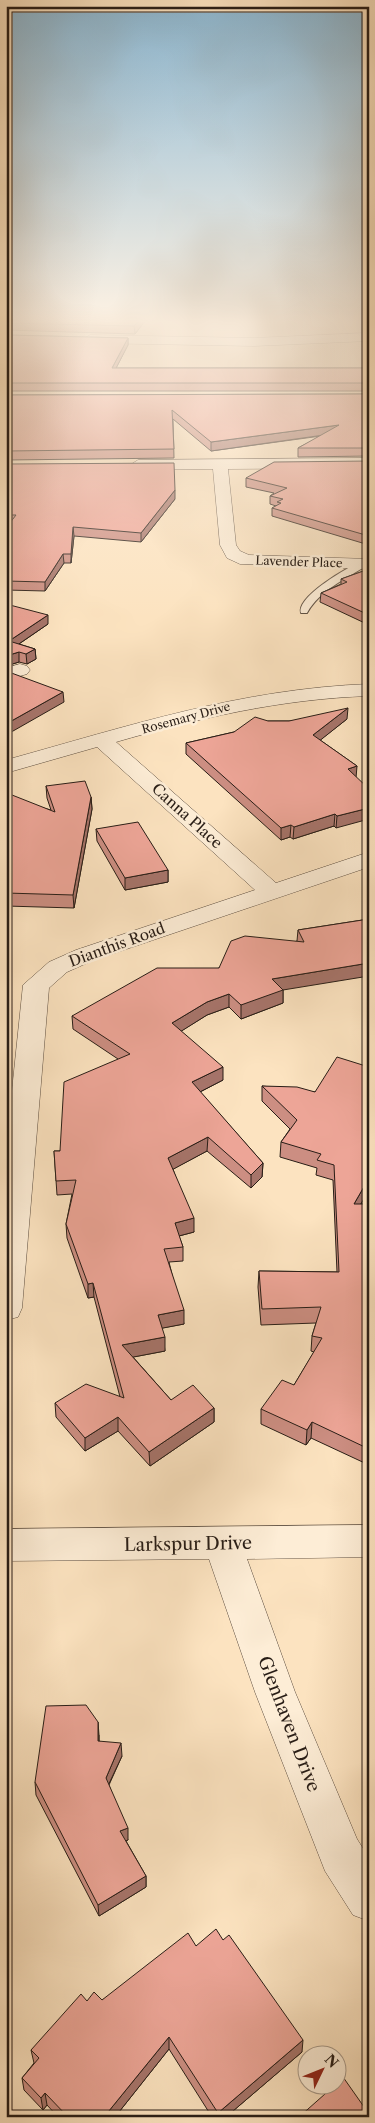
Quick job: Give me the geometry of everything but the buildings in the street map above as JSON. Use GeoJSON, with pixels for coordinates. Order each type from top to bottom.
{"type":"FeatureCollection","features":[{"type":"Feature","properties":{"kind":"street"},"geometry":{"type":"LineString","coordinates":[[121,465],[369,463]]}},
{"type":"Feature","properties":{"kind":"street","name":"Lavender Place"},"geometry":{"type":"LineString","coordinates":[[220,464],[228,546],[233,554],[246,560],[272,563],[366,564]]}},
{"type":"Feature","properties":{"kind":"street","name":"Rosemary Drive"},"geometry":{"type":"LineString","coordinates":[[6,767],[220,708],[280,696],[369,690]]}},
{"type":"Feature","properties":{"kind":"street","name":"Canna Place"},"geometry":{"type":"LineString","coordinates":[[102,741],[271,891]]}},
{"type":"Feature","properties":{"kind":"street","name":"Dianthis Road"},"geometry":{"type":"LineString","coordinates":[[6,1308],[36,985],[58,967],[85,955],[369,859]]}},
{"type":"Feature","properties":{"kind":"street","name":"Larkspur Drive"},"geometry":{"type":"LineString","coordinates":[[6,1545],[369,1541]]}},
{"type":"Feature","properties":{"kind":"street","name":"Glenhaven Drive"},"geometry":{"type":"LineString","coordinates":[[222,1543],[275,1692],[341,1855],[369,1899]]}},
{"type":"Feature","properties":{"kind":"lane"},"geometry":{"type":"LineString","coordinates":[[304,612],[305,604],[313,596],[366,564]]}}]}
